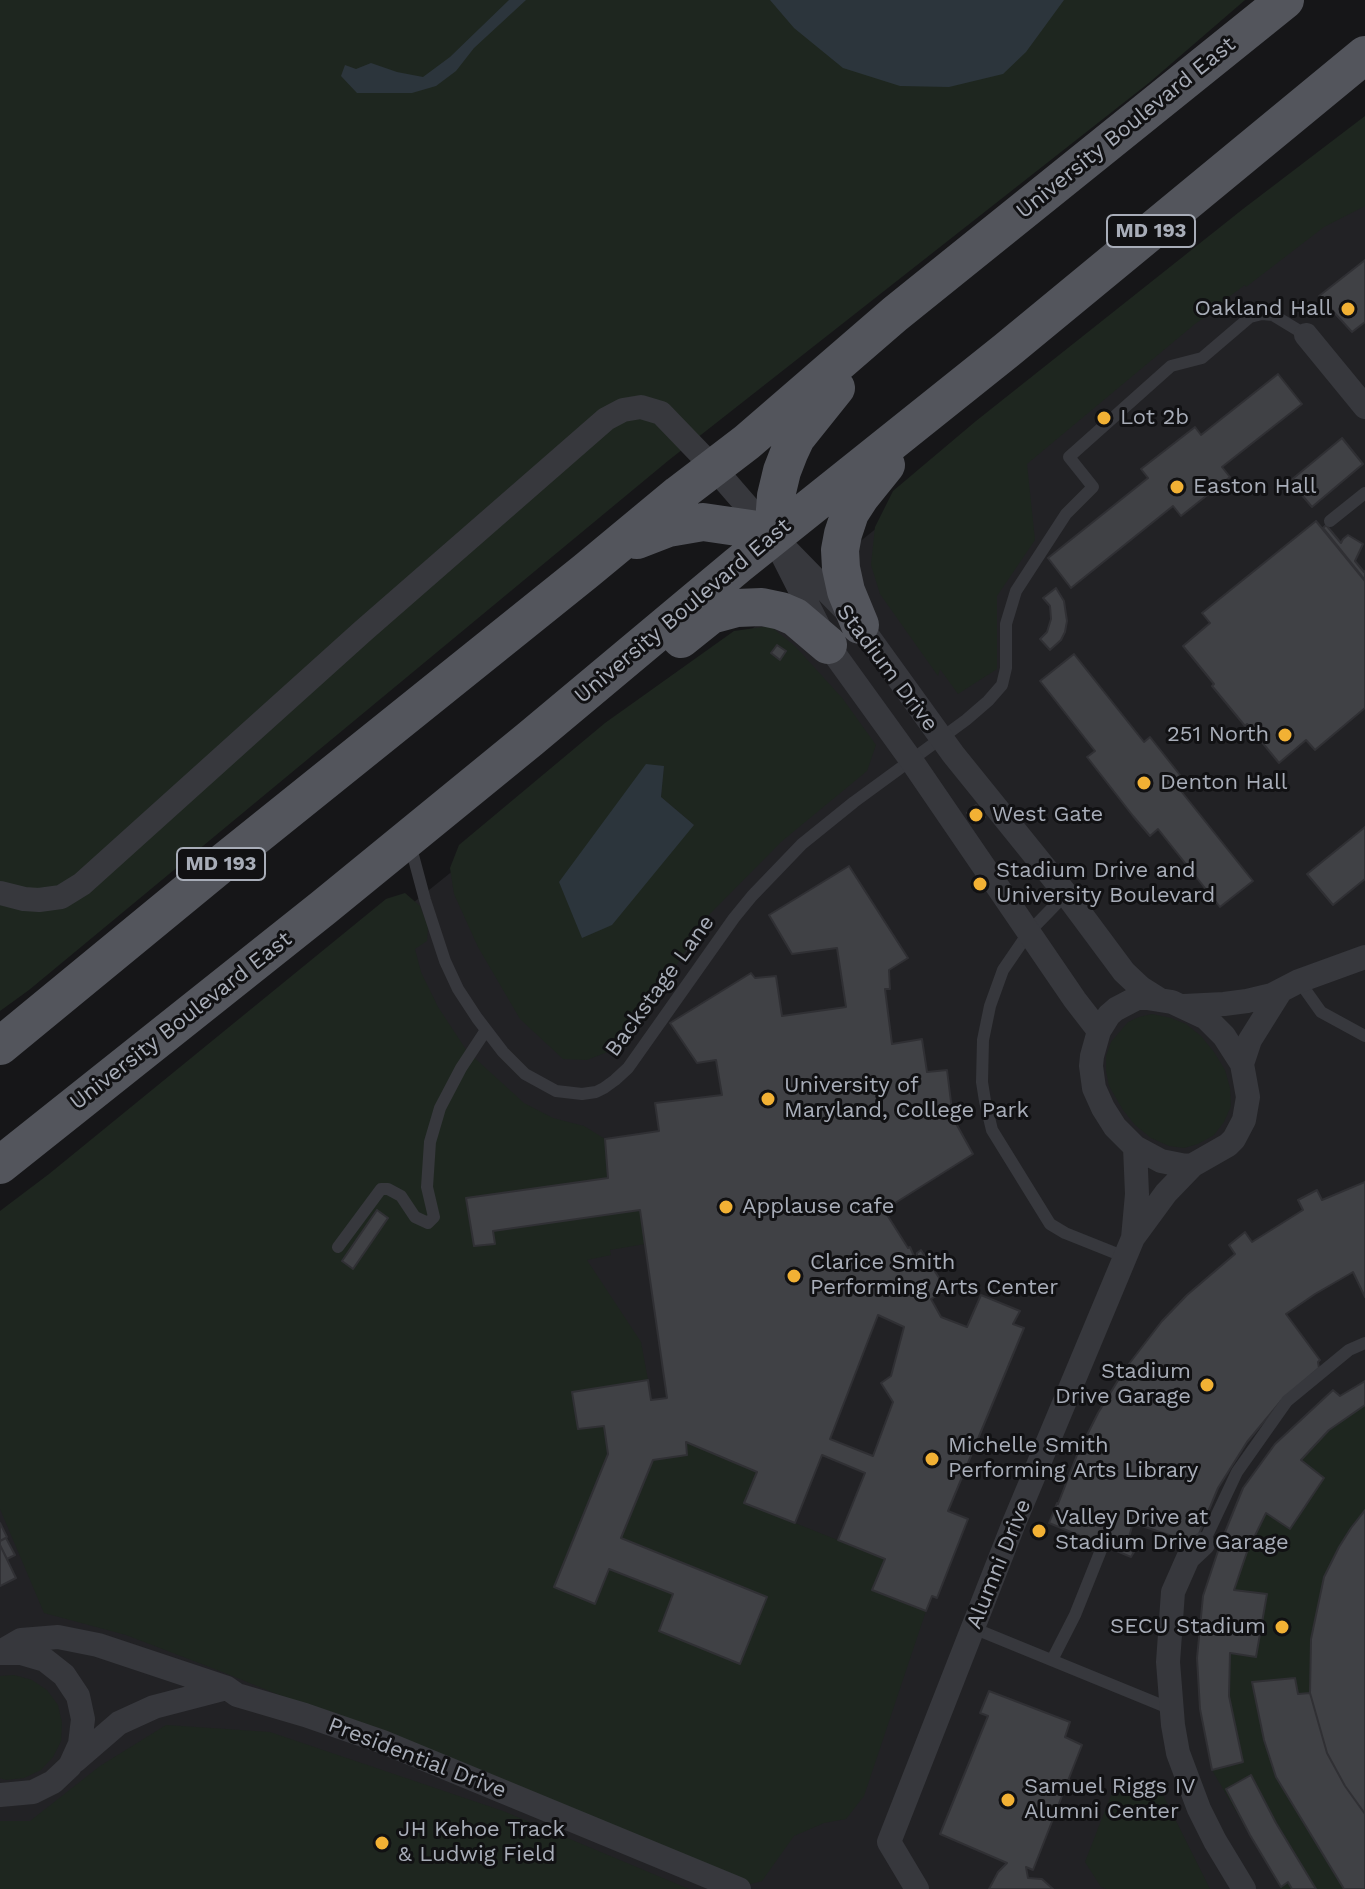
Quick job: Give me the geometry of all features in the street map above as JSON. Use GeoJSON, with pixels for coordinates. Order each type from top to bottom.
{"type":"FeatureCollection","features":[{"type":"Feature","properties":{"kind":"main road","name":"University Boulevard East"},"geometry":{"type":"LineString","coordinates":[[0,1046],[249,841],[714,468],[895,314],[1285,0]]}},
{"type":"Feature","properties":{"kind":"main road","name":"University Boulevard East"},"geometry":{"type":"LineString","coordinates":[[0,1165],[323,908],[773,536],[937,406],[1365,55]]}},
{"type":"Feature","properties":{"kind":"main road"},"geometry":{"type":"LineString","coordinates":[[586,571],[639,538],[691,523],[736,526],[773,536],[776,496],[782,471],[796,438],[895,314]]}},
{"type":"Feature","properties":{"kind":"main road"},"geometry":{"type":"LineString","coordinates":[[860,625],[846,591],[841,568],[844,527],[861,496],[937,406]]}},
{"type":"Feature","properties":{"kind":"main road"},"geometry":{"type":"LineString","coordinates":[[530,739],[578,722],[711,615],[754,607],[781,611],[795,617],[828,645]]}},
{"type":"Feature","properties":{"kind":"street"},"geometry":{"type":"LineString","coordinates":[[1306,335],[1365,407]]}},
{"type":"Feature","properties":{"kind":"street"},"geometry":{"type":"LineString","coordinates":[[0,893],[39,900],[61,897],[82,884],[351,642],[606,419],[623,410],[641,407],[661,413],[773,536]]}},
{"type":"Feature","properties":{"kind":"street","name":"Stadium Drive"},"geometry":{"type":"LineString","coordinates":[[773,536],[860,625],[941,738],[1124,972],[1141,988],[1171,1002]]}},
{"type":"Feature","properties":{"kind":"street","name":"Stadium Drive"},"geometry":{"type":"LineString","coordinates":[[773,536],[828,645],[1099,1031]]}},
{"type":"Feature","properties":{"kind":"street"},"geometry":{"type":"LineString","coordinates":[[1171,1002],[1206,1018],[1217,1028],[1242,1064],[1248,1097],[1244,1120],[1234,1139],[1219,1152],[1186,1166],[1161,1161],[1135,1147],[1115,1127],[1103,1108],[1094,1088],[1091,1066],[1099,1031],[1109,1015],[1129,1001],[1147,998],[1202,1006],[1247,1001],[1365,957]]}},
{"type":"Feature","properties":{"kind":"street"},"geometry":{"type":"LineString","coordinates":[[1242,1064],[1250,1040],[1290,987]]}},
{"type":"Feature","properties":{"kind":"street"},"geometry":{"type":"LineString","coordinates":[[1129,1247],[1137,1194],[1135,1147]]}},
{"type":"Feature","properties":{"kind":"street"},"geometry":{"type":"LineString","coordinates":[[1129,1247],[1166,1193],[1193,1165]]}},
{"type":"Feature","properties":{"kind":"street","name":"Alumni Drive"},"geometry":{"type":"LineString","coordinates":[[917,1889],[889,1842],[1014,1523],[1129,1247]]}},
{"type":"Feature","properties":{"kind":"street"},"geometry":{"type":"LineString","coordinates":[[1203,1544],[1188,1558],[1173,1592],[1168,1662],[1171,1709],[1178,1753],[1199,1809],[1244,1889]]}},
{"type":"Feature","properties":{"kind":"street","name":"Presidential Drive"},"geometry":{"type":"LineString","coordinates":[[0,1652],[21,1640],[58,1637],[98,1645],[227,1688],[237,1695],[383,1742],[739,1889]]}},
{"type":"Feature","properties":{"kind":"street"},"geometry":{"type":"LineString","coordinates":[[0,1652],[21,1653],[45,1660],[64,1675],[78,1696],[83,1719],[80,1744],[70,1766]]}},
{"type":"Feature","properties":{"kind":"street"},"geometry":{"type":"LineString","coordinates":[[3,1794],[33,1792],[53,1782],[119,1723],[154,1707],[227,1688]]}},
{"type":"Feature","properties":{"kind":"lane","name":"Backstage Lane"},"geometry":{"type":"LineString","coordinates":[[409,837],[445,961],[458,989],[503,1052],[525,1074],[556,1091],[582,1094],[604,1088],[628,1068],[712,946],[752,896],[802,844],[977,711],[1002,685],[1006,668],[1006,624],[1016,591],[1066,514],[1093,487],[1069,457],[1171,366],[1202,358],[1250,317],[1273,315],[1306,335]]}},
{"type":"Feature","properties":{"kind":"lane"},"geometry":{"type":"LineString","coordinates":[[1330,521],[1365,493]]}},
{"type":"Feature","properties":{"kind":"lane"},"geometry":{"type":"LineString","coordinates":[[1066,894],[1029,932],[1003,970],[987,1021],[982,1062],[988,1117],[997,1140],[1050,1224],[1065,1233],[1129,1247]]}},
{"type":"Feature","properties":{"kind":"lane"},"geometry":{"type":"LineString","coordinates":[[1290,987],[1321,1012],[1365,1036]]}},
{"type":"Feature","properties":{"kind":"lane"},"geometry":{"type":"LineString","coordinates":[[338,1247],[381,1189],[401,1196],[415,1217],[428,1223],[434,1217],[427,1187],[430,1142],[440,1108],[486,1030]]}},
{"type":"Feature","properties":{"kind":"lane"},"geometry":{"type":"LineString","coordinates":[[1203,1544],[1237,1472],[1287,1401],[1349,1350],[1365,1343]]}},
{"type":"Feature","properties":{"kind":"lane"},"geometry":{"type":"LineString","coordinates":[[1052,1660],[1075,1615],[1103,1545]]}},
{"type":"Feature","properties":{"kind":"lane"},"geometry":{"type":"LineString","coordinates":[[973,1628],[1171,1709]]}},
{"type":"Feature","properties":{"kind":"shaded area"},"geometry":{"type":"Polygon","coordinates":[[[0,0],[1245,0],[1150,82],[669,460],[0,1011],[0,0]]]}},
{"type":"Feature","properties":{"kind":"shaded area"},"geometry":{"type":"Polygon","coordinates":[[[509,0],[526,0],[474,48],[456,71],[436,86],[412,93],[357,93],[341,76],[345,65],[356,69],[371,63],[423,77],[450,57],[509,0]]]}},
{"type":"Feature","properties":{"kind":"shaded area"},"geometry":{"type":"Polygon","coordinates":[[[770,0],[1064,0],[1026,52],[1003,74],[949,87],[900,86],[843,68],[794,28],[770,0]]]}},
{"type":"Feature","properties":{"kind":"shaded area"},"geometry":{"type":"Polygon","coordinates":[[[1365,116],[1365,206],[1324,227],[1226,299],[1027,464],[1035,540],[997,596],[997,669],[958,694],[940,669],[938,676],[880,594],[871,565],[875,527],[893,491],[976,421],[1365,116]]]}},
{"type":"Feature","properties":{"kind":"shaded area","name":"University of Maryland, College Park"},"geometry":{"type":"Polygon","coordinates":[[[1365,184],[1365,1889],[0,1889],[0,1237],[899,510],[1365,184]]]}},
{"type":"Feature","properties":{"kind":"shaded area"},"geometry":{"type":"Polygon","coordinates":[[[770,626],[795,646],[843,699],[876,745],[867,771],[781,842],[703,921],[659,995],[618,1048],[587,1060],[563,1059],[520,1019],[478,947],[454,894],[450,868],[459,845],[605,723],[734,631],[770,626]],[[664,766],[559,882],[694,825],[661,797],[664,766]]]}},
{"type":"Feature","properties":{"kind":"shaded area"},"geometry":{"type":"Polygon","coordinates":[[[646,764],[664,766],[661,797],[694,825],[612,925],[582,938],[559,882],[646,764]]]}},
{"type":"Feature","properties":{"kind":"shaded area"},"geometry":{"type":"Polygon","coordinates":[[[405,893],[420,906],[428,927],[427,941],[415,949],[421,972],[438,1007],[467,1051],[524,1103],[553,1118],[584,1126],[605,1139],[608,1178],[466,1198],[474,1246],[495,1244],[493,1231],[640,1210],[645,1244],[610,1250],[611,1255],[587,1260],[641,1342],[648,1380],[572,1392],[578,1428],[604,1426],[608,1454],[554,1587],[595,1604],[609,1569],[673,1594],[659,1631],[740,1664],[767,1597],[621,1538],[653,1460],[687,1455],[686,1442],[757,1472],[745,1503],[885,1559],[872,1590],[926,1611],[864,1796],[846,1819],[824,1823],[794,1836],[762,1881],[747,1885],[225,1673],[126,1635],[44,1613],[0,1509],[0,1211],[386,899],[405,893]]]}},
{"type":"Feature","properties":{"kind":"shaded area"},"geometry":{"type":"Polygon","coordinates":[[[1152,1014],[1186,1024],[1201,1036],[1225,1070],[1231,1106],[1214,1135],[1198,1144],[1184,1148],[1169,1146],[1151,1138],[1135,1125],[1109,1086],[1106,1056],[1111,1042],[1128,1022],[1152,1014]]]}},
{"type":"Feature","properties":{"kind":"shaded area","name":"SECU Stadium"},"geometry":{"type":"Polygon","coordinates":[[[1365,1381],[1365,1889],[1281,1889],[1212,1770],[1200,1709],[1197,1658],[1203,1596],[1243,1488],[1275,1444],[1333,1390],[1340,1396],[1365,1381]]]}},
{"type":"Feature","properties":{"kind":"shaded area"},"geometry":{"type":"Polygon","coordinates":[[[14,1675],[32,1680],[47,1690],[58,1705],[62,1723],[61,1741],[53,1757],[41,1770],[24,1778],[6,1780],[0,1778],[0,1676],[14,1675]]]}},
{"type":"Feature","properties":{"kind":"shaded area"},"geometry":{"type":"Polygon","coordinates":[[[166,1725],[270,1732],[503,1811],[689,1889],[0,1889],[0,1821],[30,1821],[100,1766],[166,1725]]]}},
{"type":"Feature","properties":{"kind":"shaded area"},"geometry":{"type":"Polygon","coordinates":[[[1118,1777],[1162,1793],[1210,1889],[1101,1887],[1085,1862],[1118,1777]]]}},
{"type":"Feature","properties":{"kind":"building","name":"Oakland Hall"},"geometry":{"type":"Polygon","coordinates":[[[1365,260],[1365,322],[1352,332],[1319,296],[1365,260]]]}},
{"type":"Feature","properties":{"kind":"building","name":"Easton Hall"},"geometry":{"type":"Polygon","coordinates":[[[1278,374],[1302,404],[1222,467],[1230,477],[1181,516],[1173,506],[1071,588],[1048,558],[1148,478],[1141,469],[1195,427],[1201,435],[1278,374]]]}},
{"type":"Feature","properties":{"kind":"building"},"geometry":{"type":"Polygon","coordinates":[[[1342,438],[1363,464],[1312,507],[1290,481],[1342,438]]]}},
{"type":"Feature","properties":{"kind":"building"},"geometry":{"type":"Polygon","coordinates":[[[1316,521],[1365,581],[1365,708],[1315,750],[1306,740],[1279,763],[1212,686],[1214,684],[1183,646],[1210,623],[1202,613],[1316,521]]]}},
{"type":"Feature","properties":{"kind":"building"},"geometry":{"type":"Polygon","coordinates":[[[1326,525],[1341,543],[1348,535],[1363,544],[1355,561],[1365,571],[1365,580],[1323,528],[1326,525]]]}},
{"type":"Feature","properties":{"kind":"building"},"geometry":{"type":"Polygon","coordinates":[[[1056,588],[1064,601],[1067,621],[1061,640],[1050,650],[1040,639],[1047,632],[1051,619],[1050,606],[1043,598],[1056,588]]]}},
{"type":"Feature","properties":{"kind":"building"},"geometry":{"type":"Polygon","coordinates":[[[777,645],[786,651],[780,660],[771,653],[777,645]]]}},
{"type":"Feature","properties":{"kind":"building","name":"Denton Hall"},"geometry":{"type":"Polygon","coordinates":[[[1074,654],[1144,742],[1150,737],[1184,780],[1177,786],[1253,881],[1220,907],[1158,829],[1150,836],[1133,816],[1087,757],[1095,751],[1040,681],[1074,654]]]}},
{"type":"Feature","properties":{"kind":"building","name":"West Gate"},"geometry":{"type":"Polygon","coordinates":[[[976,805],[985,817],[975,824],[967,813],[976,805]]]}},
{"type":"Feature","properties":{"kind":"building"},"geometry":{"type":"Polygon","coordinates":[[[1365,827],[1365,879],[1333,905],[1307,874],[1365,827]]]}},
{"type":"Feature","properties":{"kind":"building","name":"Clarice Smith Performing Arts Center"},"geometry":{"type":"Polygon","coordinates":[[[849,866],[908,958],[889,970],[890,989],[885,989],[892,1044],[922,1039],[927,1072],[947,1070],[953,1118],[973,1154],[884,1210],[910,1247],[917,1263],[917,1253],[921,1250],[947,1290],[931,1299],[941,1317],[967,1327],[981,1295],[1020,1311],[1013,1324],[1024,1328],[948,1511],[968,1519],[937,1598],[932,1596],[926,1611],[872,1590],[885,1559],[838,1540],[865,1473],[822,1455],[795,1523],[744,1503],[757,1472],[686,1442],[687,1455],[653,1460],[621,1538],[767,1597],[740,1664],[659,1631],[673,1594],[609,1569],[595,1604],[554,1587],[608,1454],[604,1426],[578,1429],[572,1392],[648,1380],[651,1400],[667,1398],[640,1210],[493,1231],[495,1244],[474,1246],[466,1198],[608,1178],[605,1139],[659,1131],[655,1103],[722,1095],[716,1060],[697,1063],[670,1023],[751,973],[755,978],[776,976],[782,1016],[846,1007],[837,948],[792,954],[769,915],[849,866]],[[878,1315],[830,1439],[873,1456],[893,1402],[881,1383],[891,1376],[904,1327],[878,1315]]]}},
{"type":"Feature","properties":{"kind":"building","name":"Stadium Drive Garage"},"geometry":{"type":"Polygon","coordinates":[[[1365,1182],[1365,1297],[1353,1272],[1286,1314],[1320,1360],[1319,1368],[1281,1401],[1247,1442],[1218,1488],[1197,1539],[1190,1542],[1133,1523],[1126,1548],[1134,1552],[1131,1557],[1049,1523],[1077,1455],[1125,1369],[1162,1321],[1235,1254],[1229,1245],[1245,1232],[1252,1242],[1303,1210],[1298,1200],[1317,1190],[1322,1200],[1365,1182]]]}},
{"type":"Feature","properties":{"kind":"building"},"geometry":{"type":"Polygon","coordinates":[[[377,1210],[388,1218],[353,1269],[342,1261],[377,1210]]]}},
{"type":"Feature","properties":{"kind":"building"},"geometry":{"type":"Polygon","coordinates":[[[1365,1381],[1365,1405],[1329,1430],[1301,1460],[1324,1478],[1290,1529],[1266,1513],[1247,1552],[1234,1590],[1267,1594],[1256,1657],[1230,1653],[1229,1696],[1243,1762],[1212,1770],[1200,1709],[1197,1658],[1203,1596],[1221,1542],[1243,1488],[1275,1444],[1333,1390],[1340,1396],[1365,1381]]]}},
{"type":"Feature","properties":{"kind":"building"},"geometry":{"type":"Polygon","coordinates":[[[1365,1510],[1365,1814],[1327,1753],[1310,1693],[1311,1639],[1324,1577],[1339,1547],[1365,1510]]]}},
{"type":"Feature","properties":{"kind":"building"},"geometry":{"type":"Polygon","coordinates":[[[0,1523],[7,1537],[0,1541],[0,1523]]]}},
{"type":"Feature","properties":{"kind":"building"},"geometry":{"type":"Polygon","coordinates":[[[6,1538],[15,1555],[7,1559],[0,1545],[0,1541],[6,1538]]]}},
{"type":"Feature","properties":{"kind":"building"},"geometry":{"type":"Polygon","coordinates":[[[0,1545],[16,1578],[0,1586],[0,1545]]]}},
{"type":"Feature","properties":{"kind":"building"},"geometry":{"type":"Polygon","coordinates":[[[1295,1678],[1298,1694],[1310,1693],[1327,1753],[1365,1814],[1365,1889],[1344,1889],[1276,1777],[1264,1740],[1252,1682],[1295,1678]]]}},
{"type":"Feature","properties":{"kind":"building","name":"Samuel Riggs IV Alumni Center"},"geometry":{"type":"Polygon","coordinates":[[[989,1691],[1070,1722],[1065,1737],[1082,1745],[1033,1870],[1026,1867],[1028,1878],[1042,1879],[1053,1889],[989,1889],[1007,1863],[940,1834],[988,1716],[980,1713],[989,1691]]]}},
{"type":"Feature","properties":{"kind":"building"},"geometry":{"type":"Polygon","coordinates":[[[1251,1775],[1316,1889],[1292,1889],[1288,1882],[1281,1887],[1250,1835],[1226,1789],[1251,1775]]]}},
{"type":"Feature","properties":{"kind":"place","name":"Oakland Hall"},"geometry":{"type":"Point","coordinates":[1348,309]}},
{"type":"Feature","properties":{"kind":"place","name":"Lot 2b"},"geometry":{"type":"Point","coordinates":[1104,418]}},
{"type":"Feature","properties":{"kind":"place","name":"Easton Hall"},"geometry":{"type":"Point","coordinates":[1177,487]}},
{"type":"Feature","properties":{"kind":"place","name":"251 North"},"geometry":{"type":"Point","coordinates":[1285,735]}},
{"type":"Feature","properties":{"kind":"place","name":"Denton Hall"},"geometry":{"type":"Point","coordinates":[1144,783]}},
{"type":"Feature","properties":{"kind":"place","name":"West Gate"},"geometry":{"type":"Point","coordinates":[976,815]}},
{"type":"Feature","properties":{"kind":"place","name":"Stadium Drive and University Boulevard"},"geometry":{"type":"Point","coordinates":[980,884]}},
{"type":"Feature","properties":{"kind":"place","name":"University of Maryland, College Park"},"geometry":{"type":"Point","coordinates":[768,1099]}},
{"type":"Feature","properties":{"kind":"place","name":"Applause cafe"},"geometry":{"type":"Point","coordinates":[726,1207]}},
{"type":"Feature","properties":{"kind":"place","name":"Clarice Smith Performing Arts Center"},"geometry":{"type":"Point","coordinates":[794,1276]}},
{"type":"Feature","properties":{"kind":"place","name":"Stadium Drive Garage"},"geometry":{"type":"Point","coordinates":[1207,1385]}},
{"type":"Feature","properties":{"kind":"place","name":"Michelle Smith Performing Arts Library"},"geometry":{"type":"Point","coordinates":[932,1459]}},
{"type":"Feature","properties":{"kind":"place","name":"Valley Drive at Stadium Drive Garage"},"geometry":{"type":"Point","coordinates":[1039,1531]}},
{"type":"Feature","properties":{"kind":"place","name":"SECU Stadium"},"geometry":{"type":"Point","coordinates":[1282,1627]}},
{"type":"Feature","properties":{"kind":"place","name":"Samuel Riggs IV Alumni Center"},"geometry":{"type":"Point","coordinates":[1008,1800]}},
{"type":"Feature","properties":{"kind":"place","name":"JH Kehoe Track & Ludwig Field"},"geometry":{"type":"Point","coordinates":[382,1843]}}]}
